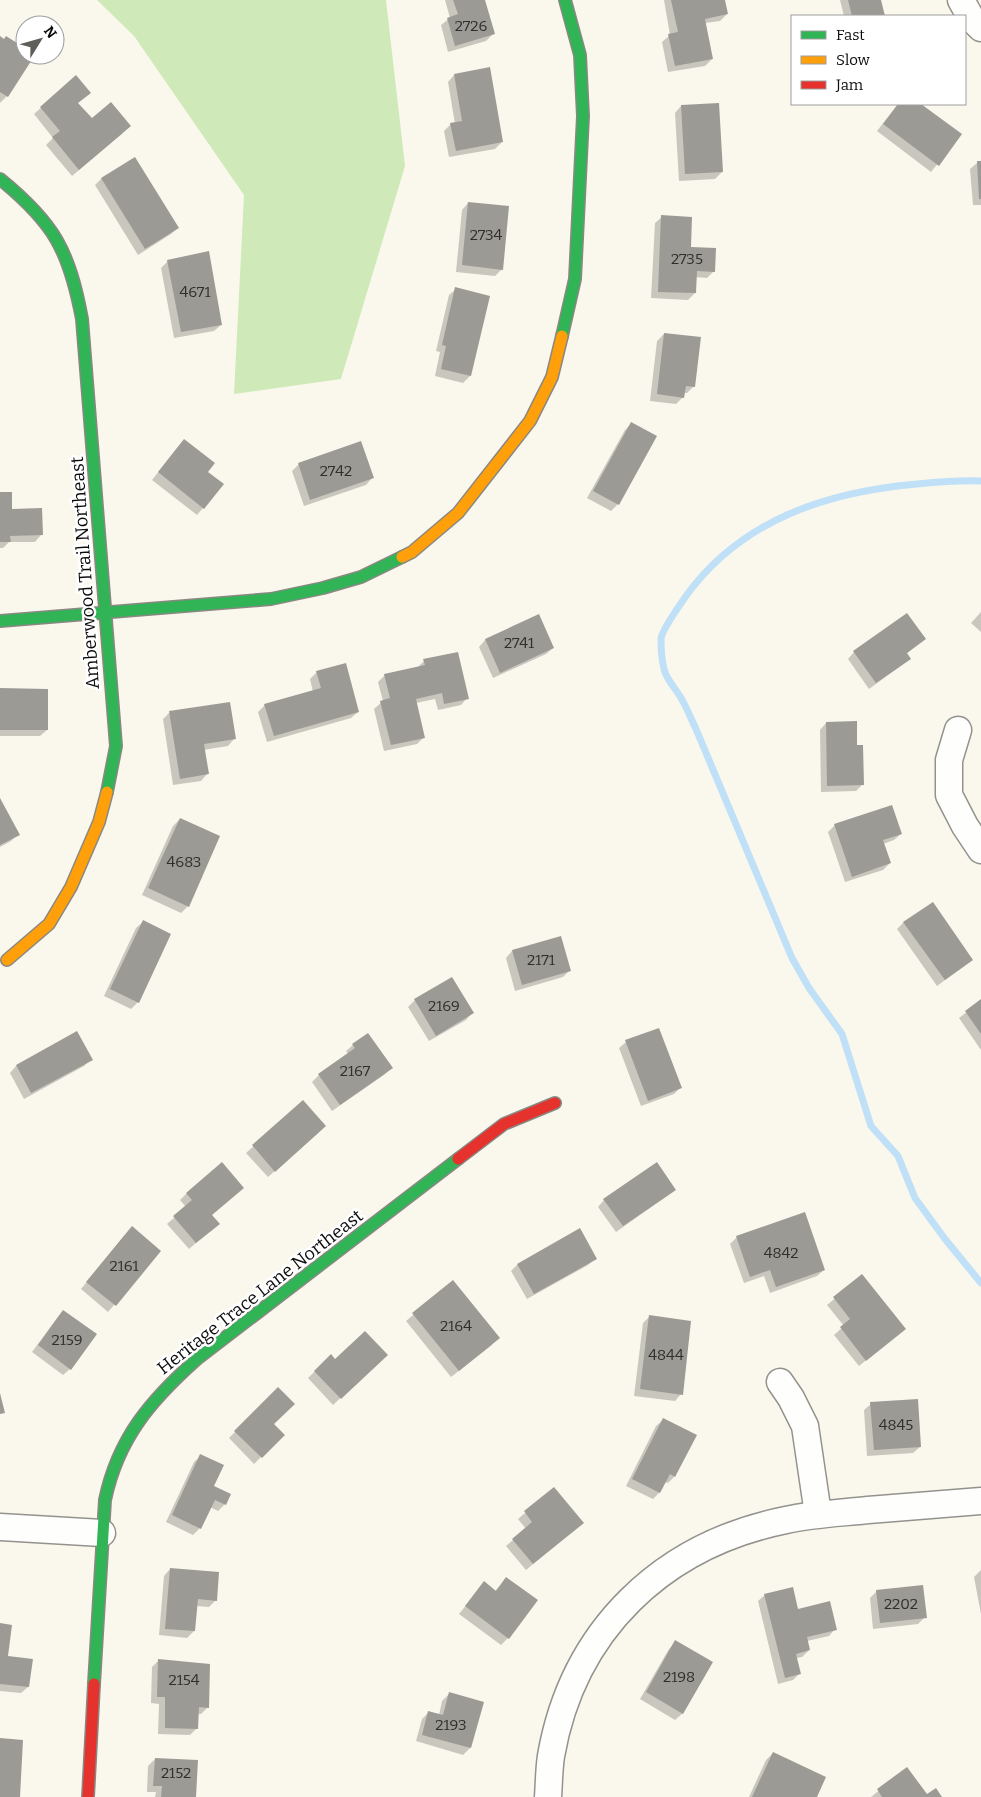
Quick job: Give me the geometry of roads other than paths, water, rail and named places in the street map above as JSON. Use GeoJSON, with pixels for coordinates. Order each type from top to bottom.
{"type":"FeatureCollection","features":[{"type":"Feature","properties":{"kind":"street"},"geometry":{"type":"LineString","coordinates":[[0,621],[271,599],[324,588],[361,577],[412,552],[458,512],[530,421],[552,377],[575,278],[583,116],[580,55],[565,0]]}},
{"type":"Feature","properties":{"kind":"street"},"geometry":{"type":"LineString","coordinates":[[961,0],[971,18],[981,28]]}},
{"type":"Feature","properties":{"kind":"street","name":"Amberwood Trail Northeast"},"geometry":{"type":"LineString","coordinates":[[0,178],[28,202],[46,222],[70,269],[79,298],[84,334],[116,746],[110,781],[99,822],[71,887],[49,924],[7,960]]}},
{"type":"Feature","properties":{"kind":"street"},"geometry":{"type":"LineString","coordinates":[[958,730],[948,760],[948,796],[981,850]]}},
{"type":"Feature","properties":{"kind":"street","name":"Heritage Trace Lane Northeast"},"geometry":{"type":"LineString","coordinates":[[88,1797],[102,1533],[106,1495],[116,1461],[130,1432],[147,1408],[167,1386],[205,1353],[504,1124],[555,1103]]}},
{"type":"Feature","properties":{"kind":"street"},"geometry":{"type":"LineString","coordinates":[[780,1382],[791,1398],[805,1426],[818,1514]]}},
{"type":"Feature","properties":{"kind":"street"},"geometry":{"type":"LineString","coordinates":[[548,1797],[551,1756],[564,1708],[576,1676],[590,1648],[606,1626],[622,1607],[659,1574],[700,1548],[730,1535],[762,1525],[818,1514],[981,1501]]}},
{"type":"Feature","properties":{"kind":"street"},"geometry":{"type":"LineString","coordinates":[[0,1527],[102,1533]]}},
{"type":"Feature","properties":{"kind":"waterway"},"geometry":{"type":"LineString","coordinates":[[981,481],[941,482],[883,488],[850,494],[788,514],[759,529],[732,548],[708,570],[686,596],[664,629],[661,639],[665,673],[683,702],[696,729],[792,958],[809,988],[842,1034],[871,1126],[898,1156],[915,1198],[981,1283]]}}]}
